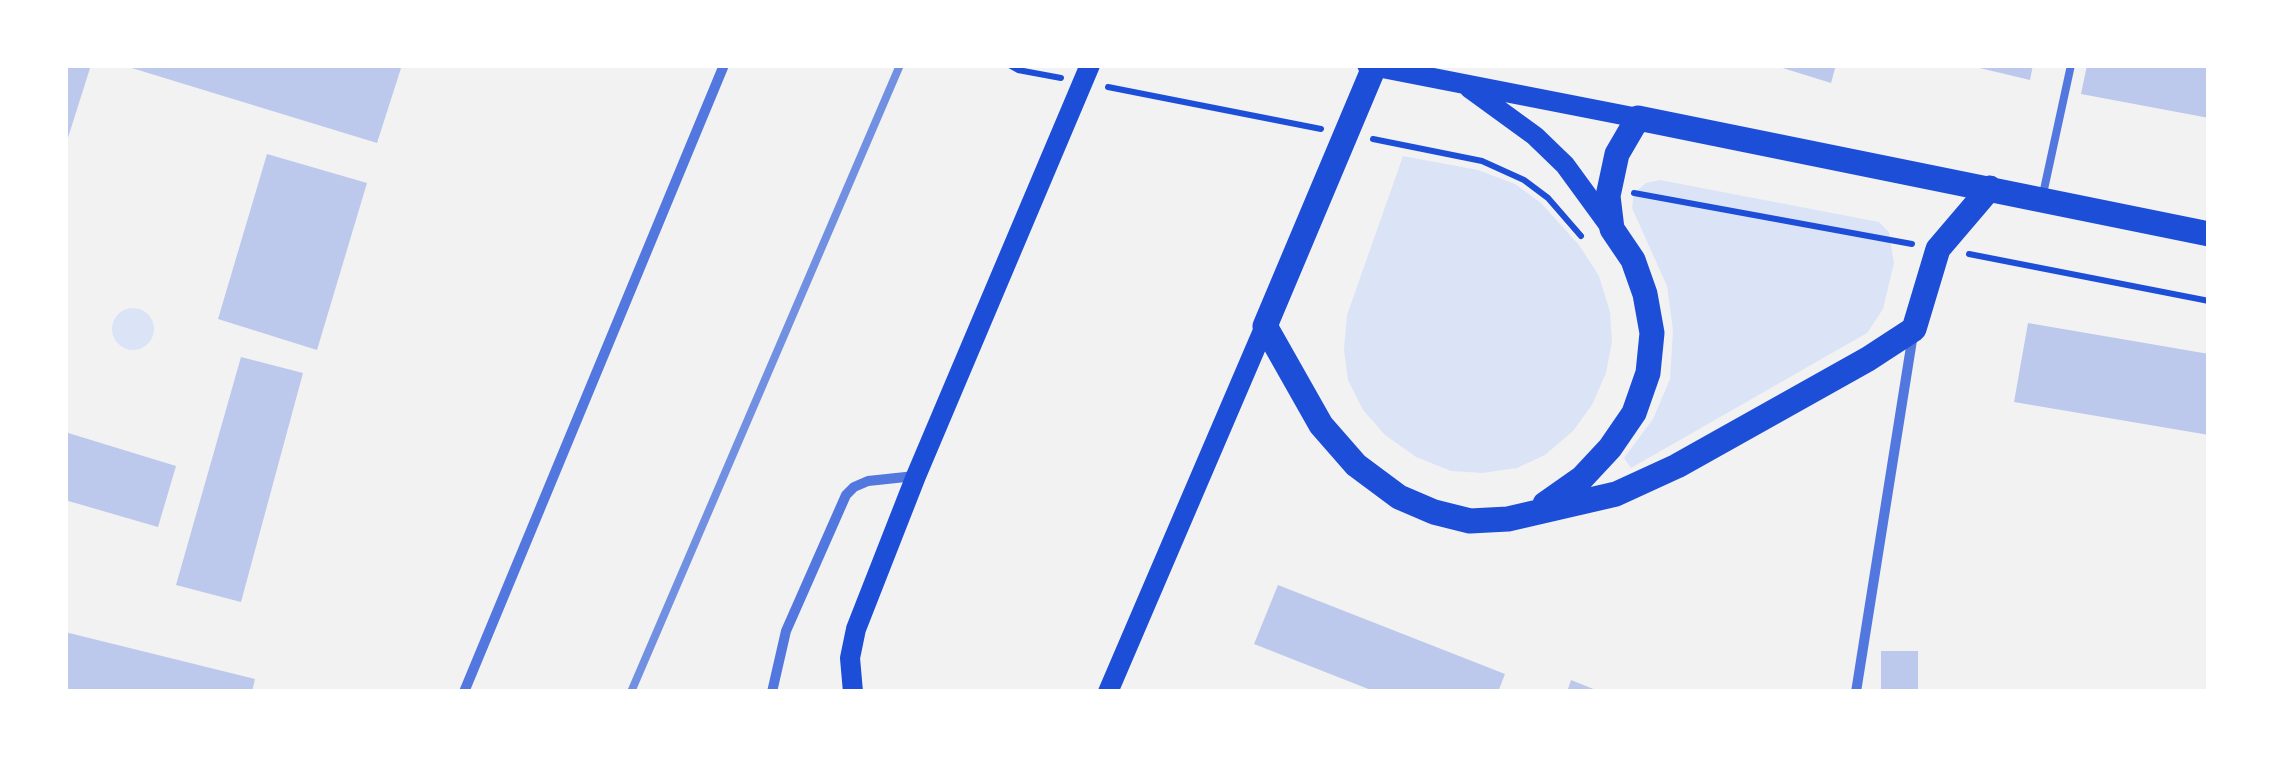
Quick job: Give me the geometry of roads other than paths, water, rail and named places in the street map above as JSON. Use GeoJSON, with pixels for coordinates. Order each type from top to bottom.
{"type":"FeatureCollection","features":[{"type":"Feature","properties":{"kind":"main road"},"geometry":{"type":"LineString","coordinates":[[853,692],[850,658],[856,629],[916,476],[1090,65]]}},
{"type":"Feature","properties":{"kind":"main road"},"geometry":{"type":"LineString","coordinates":[[1108,692],[1304,234],[1371,65],[2209,234]]}},
{"type":"Feature","properties":{"kind":"main road"},"geometry":{"type":"LineString","coordinates":[[1464,84],[1535,136],[1598,196],[1612,229],[1632,260],[1645,294],[1652,333],[1648,373],[1634,413],[1610,448],[1582,478],[1548,503],[1508,519]]}},
{"type":"Feature","properties":{"kind":"main road"},"geometry":{"type":"LineString","coordinates":[[1598,196],[1638,118]]}},
{"type":"Feature","properties":{"kind":"main road"},"geometry":{"type":"LineString","coordinates":[[1265,326],[1321,425],[1356,465],[1399,497],[1434,512],[1470,521],[1508,519],[1616,494],[1677,466],[1868,359],[1914,328],[1938,250],[1990,188]]}},
{"type":"Feature","properties":{"kind":"street"},"geometry":{"type":"LineString","coordinates":[[464,692],[724,65]]}},
{"type":"Feature","properties":{"kind":"street"},"geometry":{"type":"LineString","coordinates":[[1856,692],[1914,328]]}},
{"type":"Feature","properties":{"kind":"street"},"geometry":{"type":"LineString","coordinates":[[772,692],[786,631],[846,495],[868,481],[916,476]]}},
{"type":"Feature","properties":{"kind":"lane"},"geometry":{"type":"LineString","coordinates":[[2042,199],[2070,65]]}},
{"type":"Feature","properties":{"kind":"railway"},"geometry":{"type":"LineString","coordinates":[[631,692],[900,65]]}}]}
